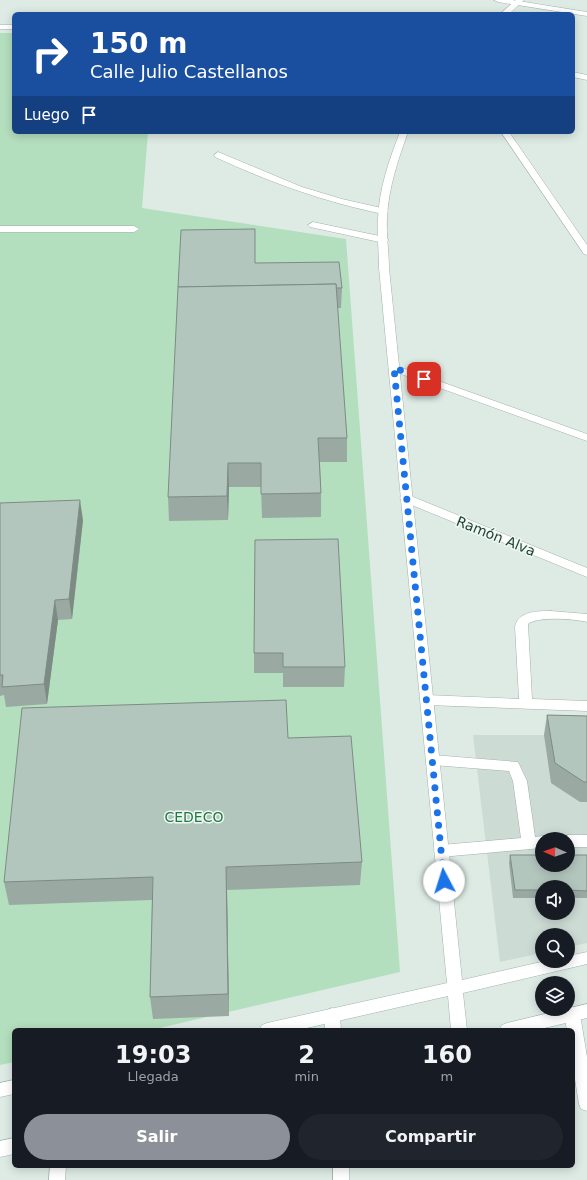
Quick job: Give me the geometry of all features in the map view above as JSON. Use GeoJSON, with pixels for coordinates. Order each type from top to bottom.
{"type":"FeatureCollection","features":[{"type":"Feature","properties":{"kind":"street"},"geometry":{"type":"LineString","coordinates":[[498,0],[587,14]]}},
{"type":"Feature","properties":{"kind":"street"},"geometry":{"type":"LineString","coordinates":[[506,12],[518,2]]}},
{"type":"Feature","properties":{"kind":"street"},"geometry":{"type":"LineString","coordinates":[[0,27],[12,27]]}},
{"type":"Feature","properties":{"kind":"street"},"geometry":{"type":"LineString","coordinates":[[575,75],[587,78]]}},
{"type":"Feature","properties":{"kind":"street"},"geometry":{"type":"LineString","coordinates":[[403,134],[393,158],[384,211],[384,268],[454,988],[460,1028]]}},
{"type":"Feature","properties":{"kind":"street"},"geometry":{"type":"LineString","coordinates":[[506,134],[587,252]]}},
{"type":"Feature","properties":{"kind":"street"},"geometry":{"type":"LineString","coordinates":[[218,155],[255,173],[302,191],[355,206],[384,211]]}},
{"type":"Feature","properties":{"kind":"street"},"geometry":{"type":"LineString","coordinates":[[313,225],[384,240]]}},
{"type":"Feature","properties":{"kind":"street"},"geometry":{"type":"LineString","coordinates":[[0,228],[134,230]]}},
{"type":"Feature","properties":{"kind":"street"},"geometry":{"type":"LineString","coordinates":[[394,368],[587,438]]}},
{"type":"Feature","properties":{"kind":"street","name":"Ramón Alva"},"geometry":{"type":"LineString","coordinates":[[406,498],[587,573]]}},
{"type":"Feature","properties":{"kind":"street"},"geometry":{"type":"LineString","coordinates":[[526,704],[521,627],[522,622],[529,616],[587,618]]}},
{"type":"Feature","properties":{"kind":"street"},"geometry":{"type":"LineString","coordinates":[[427,700],[587,706]]}},
{"type":"Feature","properties":{"kind":"street"},"geometry":{"type":"LineString","coordinates":[[433,760],[513,766],[520,781],[535,839]]}},
{"type":"Feature","properties":{"kind":"street"},"geometry":{"type":"LineString","coordinates":[[575,841],[587,841]]}},
{"type":"Feature","properties":{"kind":"street"},"geometry":{"type":"LineString","coordinates":[[441,851],[535,843]]}},
{"type":"Feature","properties":{"kind":"street"},"geometry":{"type":"LineString","coordinates":[[286,1028],[333,1023],[454,988],[587,958]]}},
{"type":"Feature","properties":{"kind":"street"},"geometry":{"type":"LineString","coordinates":[[516,1028],[580,1013],[587,1104]]}},
{"type":"Feature","properties":{"kind":"street"},"geometry":{"type":"LineString","coordinates":[[0,1090],[12,1087]]}},
{"type":"Feature","properties":{"kind":"street"},"geometry":{"type":"LineString","coordinates":[[0,1149],[12,1146]]}},
{"type":"Feature","properties":{"kind":"street"},"geometry":{"type":"LineString","coordinates":[[57,1180],[58,1168]]}},
{"type":"Feature","properties":{"kind":"street"},"geometry":{"type":"LineString","coordinates":[[341,1168],[341,1180]]}},
{"type":"Feature","properties":{"kind":"shaded area"},"geometry":{"type":"Polygon","coordinates":[[[473,735],[587,735],[587,943],[575,946],[575,928],[535,928],[535,954],[500,962],[473,735]]]}},
{"type":"Feature","properties":{"kind":"green space","name":"CEDECO"},"geometry":{"type":"Polygon","coordinates":[[[0,33],[12,33],[12,134],[148,134],[142,208],[346,239],[400,972],[160,1028],[12,1028],[12,1062],[0,1065],[0,33]]]}},
{"type":"Feature","properties":{"kind":"building"},"geometry":{"type":"Polygon","coordinates":[[[255,229],[255,263],[339,262],[342,288],[336,288],[336,284],[178,287],[181,230],[255,229]]]}},
{"type":"Feature","properties":{"kind":"building"},"geometry":{"type":"Polygon","coordinates":[[[336,284],[347,438],[318,438],[321,493],[261,494],[261,463],[228,463],[227,496],[168,497],[178,287],[336,284]]]}},
{"type":"Feature","properties":{"kind":"building"},"geometry":{"type":"Polygon","coordinates":[[[80,500],[69,599],[55,600],[44,684],[2,687],[3,675],[0,675],[0,503],[80,500]]]}},
{"type":"Feature","properties":{"kind":"building"},"geometry":{"type":"Polygon","coordinates":[[[338,539],[345,667],[283,667],[283,653],[254,653],[255,540],[338,539]]]}},
{"type":"Feature","properties":{"kind":"building"},"geometry":{"type":"Polygon","coordinates":[[[286,700],[288,738],[351,736],[362,862],[226,867],[228,994],[150,997],[153,877],[4,882],[22,708],[286,700]]]}},
{"type":"Feature","properties":{"kind":"building"},"geometry":{"type":"Polygon","coordinates":[[[547,715],[587,716],[587,782],[584,782],[555,763],[547,715]]]}},
{"type":"Feature","properties":{"kind":"building"},"geometry":{"type":"Polygon","coordinates":[[[510,855],[535,855],[535,872],[575,872],[575,855],[587,855],[587,891],[575,890],[575,880],[535,880],[535,890],[515,890],[510,855]]]}},
{"type":"Feature","properties":{"kind":"route"},"geometry":{"type":"LineString","coordinates":[[424,379],[394,368],[444,881]]}}]}
